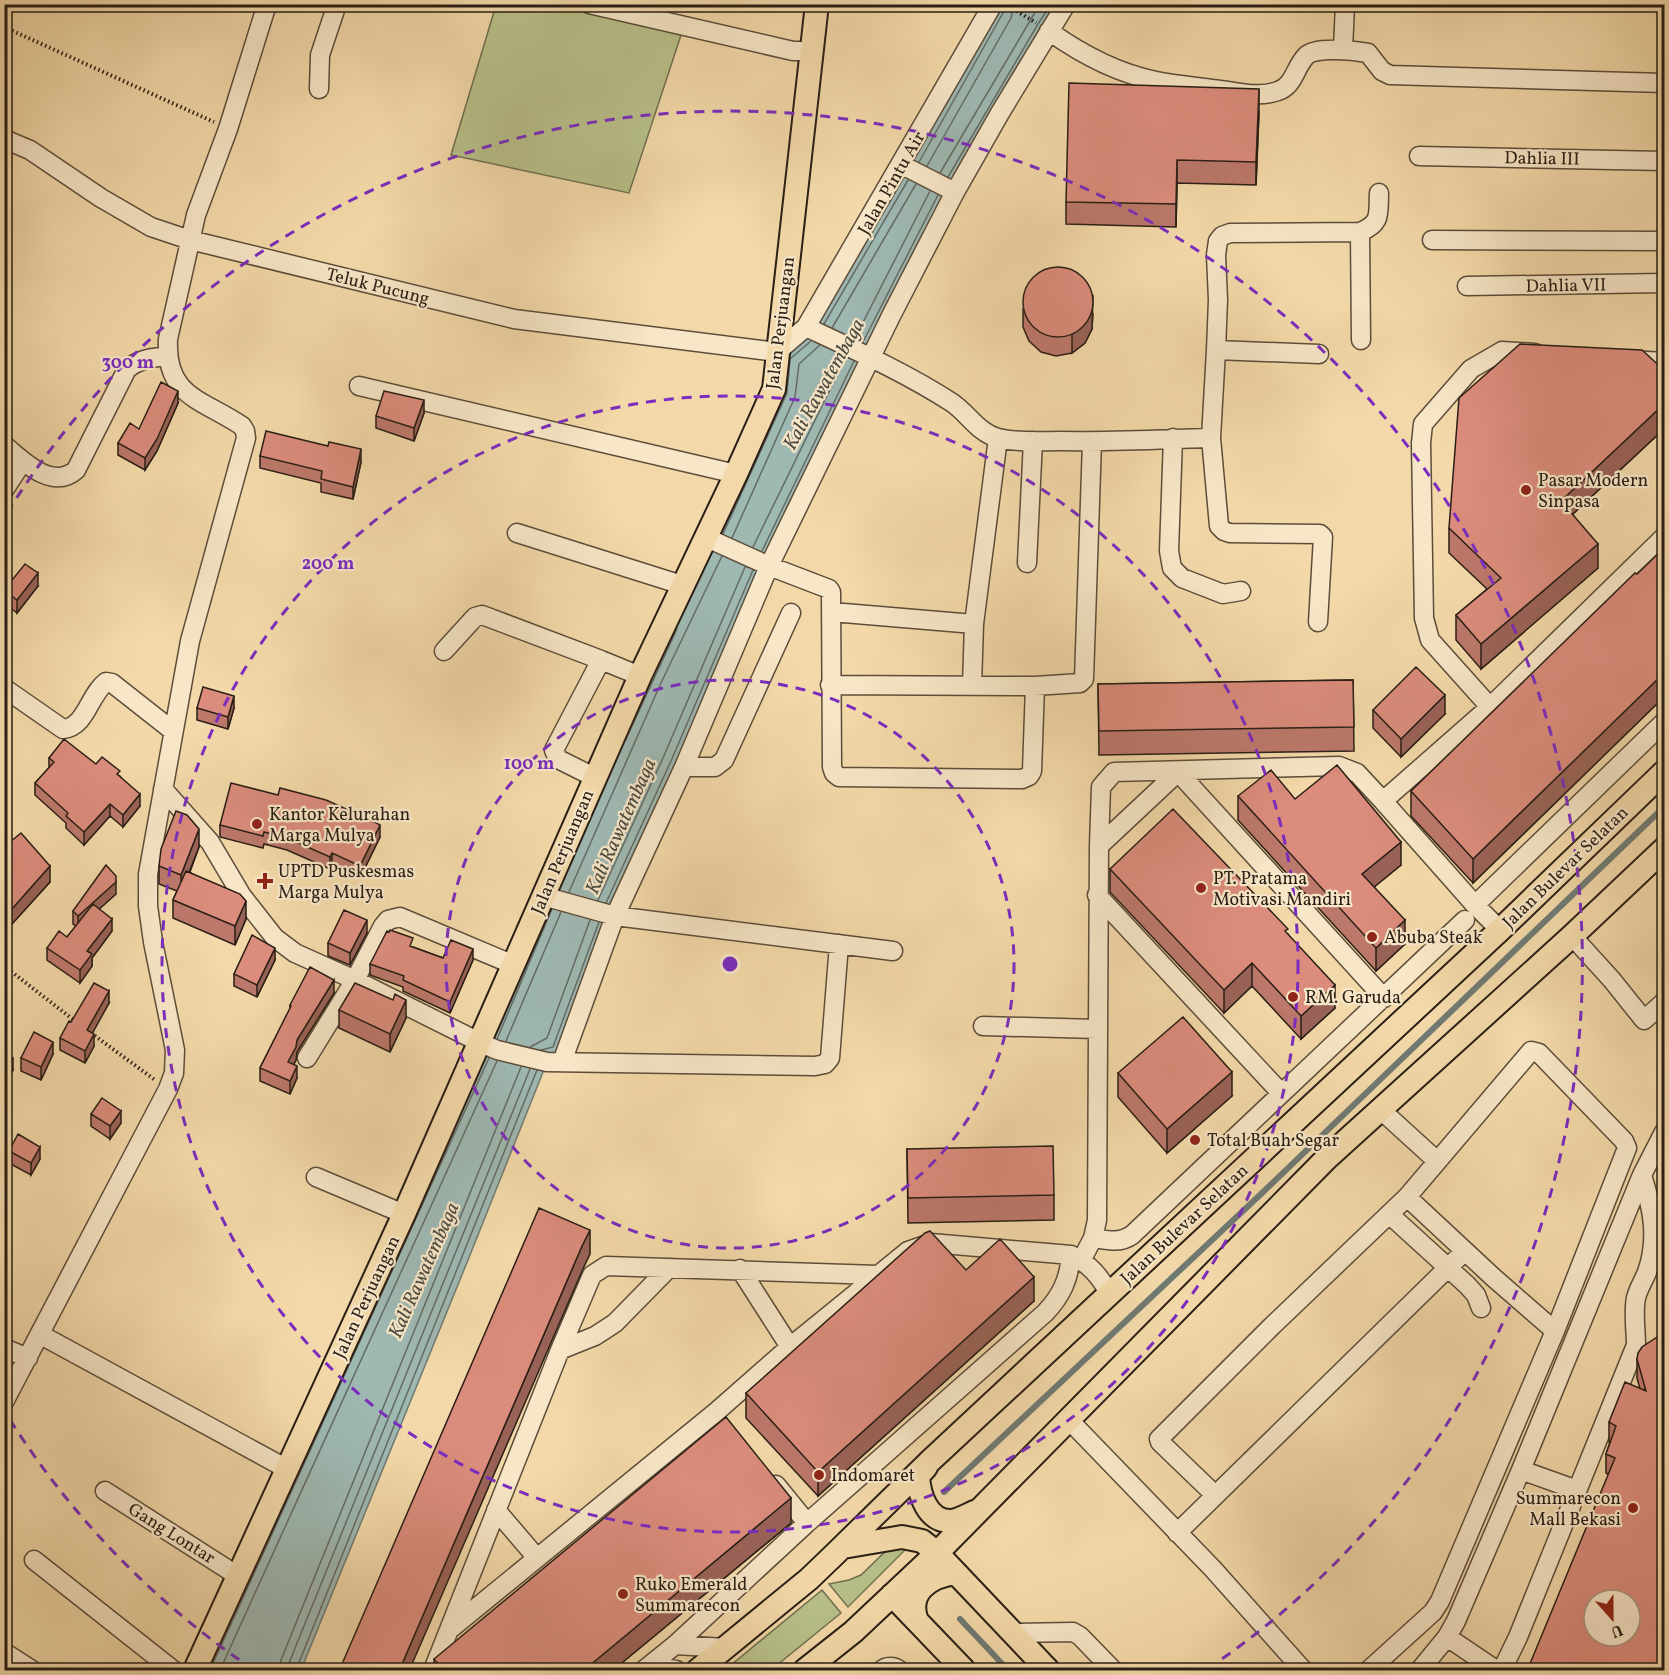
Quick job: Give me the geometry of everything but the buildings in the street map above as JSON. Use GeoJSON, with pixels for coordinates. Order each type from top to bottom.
{"type":"FeatureCollection","features":[{"type":"Feature","properties":{"kind":"main road","name":"Jalan Perjuangan"},"geometry":{"type":"LineString","coordinates":[[195,1671],[404,1214],[489,1046],[514,965],[552,898],[594,777],[682,585],[713,541],[736,474],[774,388],[817,4]]}},
{"type":"Feature","properties":{"kind":"main road","name":"Jalan Bulevar Selatan"},"geometry":{"type":"LineString","coordinates":[[698,1671],[809,1579],[930,1461],[1500,930],[1665,772]]}},
{"type":"Feature","properties":{"kind":"main road"},"geometry":{"type":"LineString","coordinates":[[805,1671],[853,1632],[937,1553],[1327,1158],[1665,849]]}},
{"type":"Feature","properties":{"kind":"main road"},"geometry":{"type":"LineString","coordinates":[[930,1461],[918,1476],[919,1492],[922,1501],[937,1517],[951,1521],[981,1509]]}},
{"type":"Feature","properties":{"kind":"main road"},"geometry":{"type":"LineString","coordinates":[[843,1547],[902,1537],[922,1541],[937,1553],[1048,1671]]}},
{"type":"Feature","properties":{"kind":"main road"},"geometry":{"type":"LineString","coordinates":[[917,1621],[913,1610],[914,1598],[928,1582],[944,1574],[956,1573]]}},
{"type":"Feature","properties":{"kind":"main road"},"geometry":{"type":"LineString","coordinates":[[891,1595],[964,1671]]}},
{"type":"Feature","properties":{"kind":"street"},"geometry":{"type":"LineString","coordinates":[[4,1402],[41,1335],[168,1089],[174,1073],[175,1050],[148,906],[148,874],[190,641],[246,438],[242,426],[179,387],[167,356],[168,339],[196,215],[228,129],[267,4]]}},
{"type":"Feature","properties":{"kind":"street"},"geometry":{"type":"LineString","coordinates":[[318,89],[320,55],[337,4]]}},
{"type":"Feature","properties":{"kind":"street"},"geometry":{"type":"LineString","coordinates":[[589,4],[793,51],[811,51]]}},
{"type":"Feature","properties":{"kind":"street","name":"Jalan Pintu Air"},"geometry":{"type":"LineString","coordinates":[[777,352],[806,327],[908,168],[993,4]]}},
{"type":"Feature","properties":{"kind":"street"},"geometry":{"type":"LineString","coordinates":[[555,1062],[609,914],[684,767],[765,564],[871,357],[952,190],[1047,29],[1066,4]]}},
{"type":"Feature","properties":{"kind":"street"},"geometry":{"type":"LineString","coordinates":[[1343,50],[1345,4]]}},
{"type":"Feature","properties":{"kind":"street"},"geometry":{"type":"LineString","coordinates":[[1047,29],[1079,51],[1107,66],[1137,76],[1156,81],[1259,95],[1283,90],[1309,53],[1343,50],[1368,53],[1382,70],[1390,75],[1665,83]]}},
{"type":"Feature","properties":{"kind":"street","name":"Teluk Pucung"},"geometry":{"type":"LineString","coordinates":[[4,139],[30,150],[101,198],[151,227],[190,240],[514,319],[777,352]]}},
{"type":"Feature","properties":{"kind":"street","name":"Dahlia III"},"geometry":{"type":"LineString","coordinates":[[1419,156],[1665,161]]}},
{"type":"Feature","properties":{"kind":"street"},"geometry":{"type":"LineString","coordinates":[[908,168],[952,190]]}},
{"type":"Feature","properties":{"kind":"street"},"geometry":{"type":"LineString","coordinates":[[1318,622],[1323,537],[1320,534],[1230,533],[1219,526],[1211,438],[1218,300],[1216,255],[1218,241],[1222,236],[1230,233],[1360,232],[1373,226],[1378,219],[1379,192]]}},
{"type":"Feature","properties":{"kind":"street"},"geometry":{"type":"LineString","coordinates":[[1360,232],[1361,340]]}},
{"type":"Feature","properties":{"kind":"street"},"geometry":{"type":"LineString","coordinates":[[1432,240],[1665,241]]}},
{"type":"Feature","properties":{"kind":"street","name":"Dahlia VII"},"geometry":{"type":"LineString","coordinates":[[1467,286],[1665,284]]}},
{"type":"Feature","properties":{"kind":"street"},"geometry":{"type":"LineString","coordinates":[[806,327],[871,357],[952,403],[985,433],[998,438],[1092,442],[1211,438]]}},
{"type":"Feature","properties":{"kind":"street"},"geometry":{"type":"LineString","coordinates":[[1216,350],[1319,354]]}},
{"type":"Feature","properties":{"kind":"street"},"geometry":{"type":"LineString","coordinates":[[1490,707],[1430,640],[1424,618],[1420,443],[1423,424],[1471,369],[1502,351],[1548,354]]}},
{"type":"Feature","properties":{"kind":"street"},"geometry":{"type":"LineString","coordinates":[[4,445],[23,461],[51,478],[62,479],[70,476],[76,471],[127,369],[144,359],[167,356]]}},
{"type":"Feature","properties":{"kind":"street"},"geometry":{"type":"LineString","coordinates":[[1618,359],[1665,362]]}},
{"type":"Feature","properties":{"kind":"street"},"geometry":{"type":"LineString","coordinates":[[359,386],[736,474]]}},
{"type":"Feature","properties":{"kind":"street"},"geometry":{"type":"LineString","coordinates":[[972,686],[974,624],[998,438]]}},
{"type":"Feature","properties":{"kind":"street"},"geometry":{"type":"LineString","coordinates":[[1173,438],[1169,551],[1172,568],[1182,578],[1201,587],[1224,594],[1241,591]]}},
{"type":"Feature","properties":{"kind":"street"},"geometry":{"type":"LineString","coordinates":[[1027,563],[1033,441]]}},
{"type":"Feature","properties":{"kind":"street"},"geometry":{"type":"LineString","coordinates":[[830,685],[1035,686],[1074,685],[1084,679],[1092,442]]}},
{"type":"Feature","properties":{"kind":"street"},"geometry":{"type":"LineString","coordinates":[[4,490],[23,461]]}},
{"type":"Feature","properties":{"kind":"street"},"geometry":{"type":"LineString","coordinates":[[517,533],[682,585]]}},
{"type":"Feature","properties":{"kind":"street"},"geometry":{"type":"LineString","coordinates":[[1383,801],[1490,707],[1665,537]]}},
{"type":"Feature","properties":{"kind":"street"},"geometry":{"type":"LineString","coordinates":[[713,541],[829,589],[832,597],[830,685],[832,767],[834,773],[839,777],[1022,779],[1029,776],[1032,771],[1035,686]]}},
{"type":"Feature","properties":{"kind":"street"},"geometry":{"type":"LineString","coordinates":[[832,612],[974,624]]}},
{"type":"Feature","properties":{"kind":"street"},"geometry":{"type":"LineString","coordinates":[[684,767],[715,767],[724,760],[791,614]]}},
{"type":"Feature","properties":{"kind":"street"},"geometry":{"type":"LineString","coordinates":[[444,651],[475,617],[482,615],[640,676]]}},
{"type":"Feature","properties":{"kind":"street"},"geometry":{"type":"LineString","coordinates":[[594,777],[558,759],[554,750],[601,660]]}},
{"type":"Feature","properties":{"kind":"street"},"geometry":{"type":"LineString","coordinates":[[4,688],[63,729],[71,728],[78,723],[100,686],[106,682],[112,683],[173,731]]}},
{"type":"Feature","properties":{"kind":"street"},"geometry":{"type":"LineString","coordinates":[[1093,1238],[1118,1241],[1132,1235],[1384,998],[1665,722]]}},
{"type":"Feature","properties":{"kind":"street"},"geometry":{"type":"LineString","coordinates":[[647,1668],[675,1646],[807,1523],[1045,1313],[1064,1290],[1076,1257],[1093,1238],[1097,1220],[1097,895],[1101,788],[1114,772],[1339,766],[1357,773],[1383,801],[1470,913],[1500,930]]}},
{"type":"Feature","properties":{"kind":"street"},"geometry":{"type":"LineString","coordinates":[[1099,846],[1178,771]]}},
{"type":"Feature","properties":{"kind":"street"},"geometry":{"type":"LineString","coordinates":[[1178,771],[1384,998]]}},
{"type":"Feature","properties":{"kind":"street"},"geometry":{"type":"LineString","coordinates":[[163,789],[210,842],[242,896],[275,938],[295,953],[489,1046],[555,1062],[815,1066],[825,1064],[830,1058],[839,945]]}},
{"type":"Feature","properties":{"kind":"street"},"geometry":{"type":"LineString","coordinates":[[1097,895],[1281,1093]]}},
{"type":"Feature","properties":{"kind":"street"},"geometry":{"type":"LineString","coordinates":[[552,898],[609,914],[893,951]]}},
{"type":"Feature","properties":{"kind":"street"},"geometry":{"type":"LineString","coordinates":[[307,1058],[355,980],[383,926],[394,917],[400,917],[514,965]]}},
{"type":"Feature","properties":{"kind":"street"},"geometry":{"type":"LineString","coordinates":[[1572,936],[1644,1020],[1665,1002]]}},
{"type":"Feature","properties":{"kind":"street"},"geometry":{"type":"LineString","coordinates":[[983,1026],[1097,1029]]}},
{"type":"Feature","properties":{"kind":"street"},"geometry":{"type":"LineString","coordinates":[[1214,1494],[1160,1442],[1160,1439],[1272,1326],[1407,1197],[1531,1051],[1539,1053],[1624,1142],[1627,1148],[1555,1331],[1440,1601],[1433,1612],[1369,1671]]}},
{"type":"Feature","properties":{"kind":"street"},"geometry":{"type":"LineString","coordinates":[[1381,1110],[1437,1161]]}},
{"type":"Feature","properties":{"kind":"street"},"geometry":{"type":"LineString","coordinates":[[1419,1671],[1447,1637],[1471,1585],[1521,1470],[1642,1175],[1665,1132]]}},
{"type":"Feature","properties":{"kind":"street"},"geometry":{"type":"LineString","coordinates":[[1502,1671],[1518,1637],[1636,1345],[1635,1299],[1653,1251],[1653,1214],[1642,1175]]}},
{"type":"Feature","properties":{"kind":"street"},"geometry":{"type":"LineString","coordinates":[[316,1177],[404,1214]]}},
{"type":"Feature","properties":{"kind":"street"},"geometry":{"type":"LineString","coordinates":[[1407,1197],[1555,1331]]}},
{"type":"Feature","properties":{"kind":"street"},"geometry":{"type":"LineString","coordinates":[[1389,1214],[1476,1295],[1481,1308]]}},
{"type":"Feature","properties":{"kind":"street"},"geometry":{"type":"LineString","coordinates":[[449,1630],[716,1412],[790,1347],[908,1251],[931,1243],[1076,1257],[1098,1275],[1110,1294]]}},
{"type":"Feature","properties":{"kind":"street"},"geometry":{"type":"LineString","coordinates":[[1177,1533],[1214,1494],[1465,1251]]}},
{"type":"Feature","properties":{"kind":"street"},"geometry":{"type":"LineString","coordinates":[[433,1671],[592,1275],[606,1266],[878,1275]]}},
{"type":"Feature","properties":{"kind":"street"},"geometry":{"type":"LineString","coordinates":[[560,1350],[595,1336],[615,1323],[669,1268]]}},
{"type":"Feature","properties":{"kind":"street"},"geometry":{"type":"LineString","coordinates":[[740,1269],[790,1347]]}},
{"type":"Feature","properties":{"kind":"street"},"geometry":{"type":"LineString","coordinates":[[41,1335],[287,1469]]}},
{"type":"Feature","properties":{"kind":"street"},"geometry":{"type":"LineString","coordinates":[[4,1348],[28,1358]]}},
{"type":"Feature","properties":{"kind":"street"},"geometry":{"type":"LineString","coordinates":[[1524,1403],[1544,1412]]}},
{"type":"Feature","properties":{"kind":"street"},"geometry":{"type":"LineString","coordinates":[[716,1412],[729,1428]]}},
{"type":"Feature","properties":{"kind":"street"},"geometry":{"type":"LineString","coordinates":[[1069,1420],[1213,1569],[1303,1671]]}},
{"type":"Feature","properties":{"kind":"street"},"geometry":{"type":"LineString","coordinates":[[1521,1470],[1577,1490]]}},
{"type":"Feature","properties":{"kind":"street"},"geometry":{"type":"LineString","coordinates":[[764,1471],[807,1523]]}},
{"type":"Feature","properties":{"kind":"street","name":"Gang Lontar"},"geometry":{"type":"LineString","coordinates":[[105,1491],[238,1576]]}},
{"type":"Feature","properties":{"kind":"street"},"geometry":{"type":"LineString","coordinates":[[496,1510],[537,1558]]}},
{"type":"Feature","properties":{"kind":"street"},"geometry":{"type":"LineString","coordinates":[[34,1560],[173,1671]]}},
{"type":"Feature","properties":{"kind":"street"},"geometry":{"type":"LineString","coordinates":[[1450,1576],[1471,1585]]}},
{"type":"Feature","properties":{"kind":"street"},"geometry":{"type":"LineString","coordinates":[[1013,1633],[1073,1632],[1080,1636],[1113,1671]]}},
{"type":"Feature","properties":{"kind":"street"},"geometry":{"type":"LineString","coordinates":[[1447,1637],[1496,1671]]}},
{"type":"Feature","properties":{"kind":"street"},"geometry":{"type":"LineString","coordinates":[[675,1646],[726,1648]]}},
{"type":"Feature","properties":{"kind":"street"},"geometry":{"type":"LineString","coordinates":[[4,1652],[32,1671]]}},
{"type":"Feature","properties":{"kind":"street"},"geometry":{"type":"LineString","coordinates":[[882,1671],[889,1667],[899,1671]]}},
{"type":"Feature","properties":{"kind":"street"},"geometry":{"type":"LineString","coordinates":[[647,1668],[676,1671]]}},
{"type":"Feature","properties":{"kind":"path"},"geometry":{"type":"LineString","coordinates":[[1014,9],[1047,29]]}},
{"type":"Feature","properties":{"kind":"path"},"geometry":{"type":"LineString","coordinates":[[4,27],[228,129]]}},
{"type":"Feature","properties":{"kind":"path"},"geometry":{"type":"LineString","coordinates":[[4,966],[77,1023]]}},
{"type":"Feature","properties":{"kind":"path"},"geometry":{"type":"LineString","coordinates":[[86,1030],[168,1089]]}},
{"type":"Feature","properties":{"kind":"green space"},"geometry":{"type":"Polygon","coordinates":[[[496,5],[589,5],[684,26],[629,193],[451,155],[496,5]]]}},
{"type":"Feature","properties":{"kind":"green space"},"geometry":{"type":"Polygon","coordinates":[[[895,1542],[912,1543],[848,1607],[829,1584],[861,1575],[895,1542]]]}},
{"type":"Feature","properties":{"kind":"green space"},"geometry":{"type":"Polygon","coordinates":[[[822,1590],[841,1613],[771,1670],[725,1670],[822,1590]]]}},
{"type":"Feature","properties":{"kind":"water","name":"Kali Rawatembaga"},"geometry":{"type":"Polygon","coordinates":[[[993,5],[1068,5],[1049,31],[769,566],[562,1062],[547,1062],[301,1670],[195,1670],[640,676],[777,352],[797,336],[993,5]]]}},
{"type":"Feature","properties":{"kind":"waterway"},"geometry":{"type":"LineString","coordinates":[[944,1492],[1261,1194],[1664,807]]}},
{"type":"Feature","properties":{"kind":"waterway"},"geometry":{"type":"LineString","coordinates":[[960,1619],[1008,1670]]}},
{"type":"Feature","properties":{"kind":"place","name":"Pasar Modern Sinpasa"},"geometry":{"type":"Point","coordinates":[1526,490]}},
{"type":"Feature","properties":{"kind":"place","name":"Kantor Kelurahan Marga Mulya"},"geometry":{"type":"Point","coordinates":[257,824]}},
{"type":"Feature","properties":{"kind":"place","name":"UPTD Puskesmas Marga Mulya"},"geometry":{"type":"Point","coordinates":[265,881]}},
{"type":"Feature","properties":{"kind":"place","name":"PT. Pratama Motivasi Mandiri"},"geometry":{"type":"Point","coordinates":[1201,888]}},
{"type":"Feature","properties":{"kind":"place","name":"Abuba Steak"},"geometry":{"type":"Point","coordinates":[1372,937]}},
{"type":"Feature","properties":{"kind":"place","name":"RM. Garuda"},"geometry":{"type":"Point","coordinates":[1293,997]}},
{"type":"Feature","properties":{"kind":"place","name":"Total Buah Segar"},"geometry":{"type":"Point","coordinates":[1195,1140]}},
{"type":"Feature","properties":{"kind":"place","name":"Indomaret"},"geometry":{"type":"Point","coordinates":[819,1475]}},
{"type":"Feature","properties":{"kind":"place","name":"Summarecon Mall Bekasi"},"geometry":{"type":"Point","coordinates":[1633,1508]}},
{"type":"Feature","properties":{"kind":"place","name":"Ruko Emerald Summarecon"},"geometry":{"type":"Point","coordinates":[623,1594]}}]}
